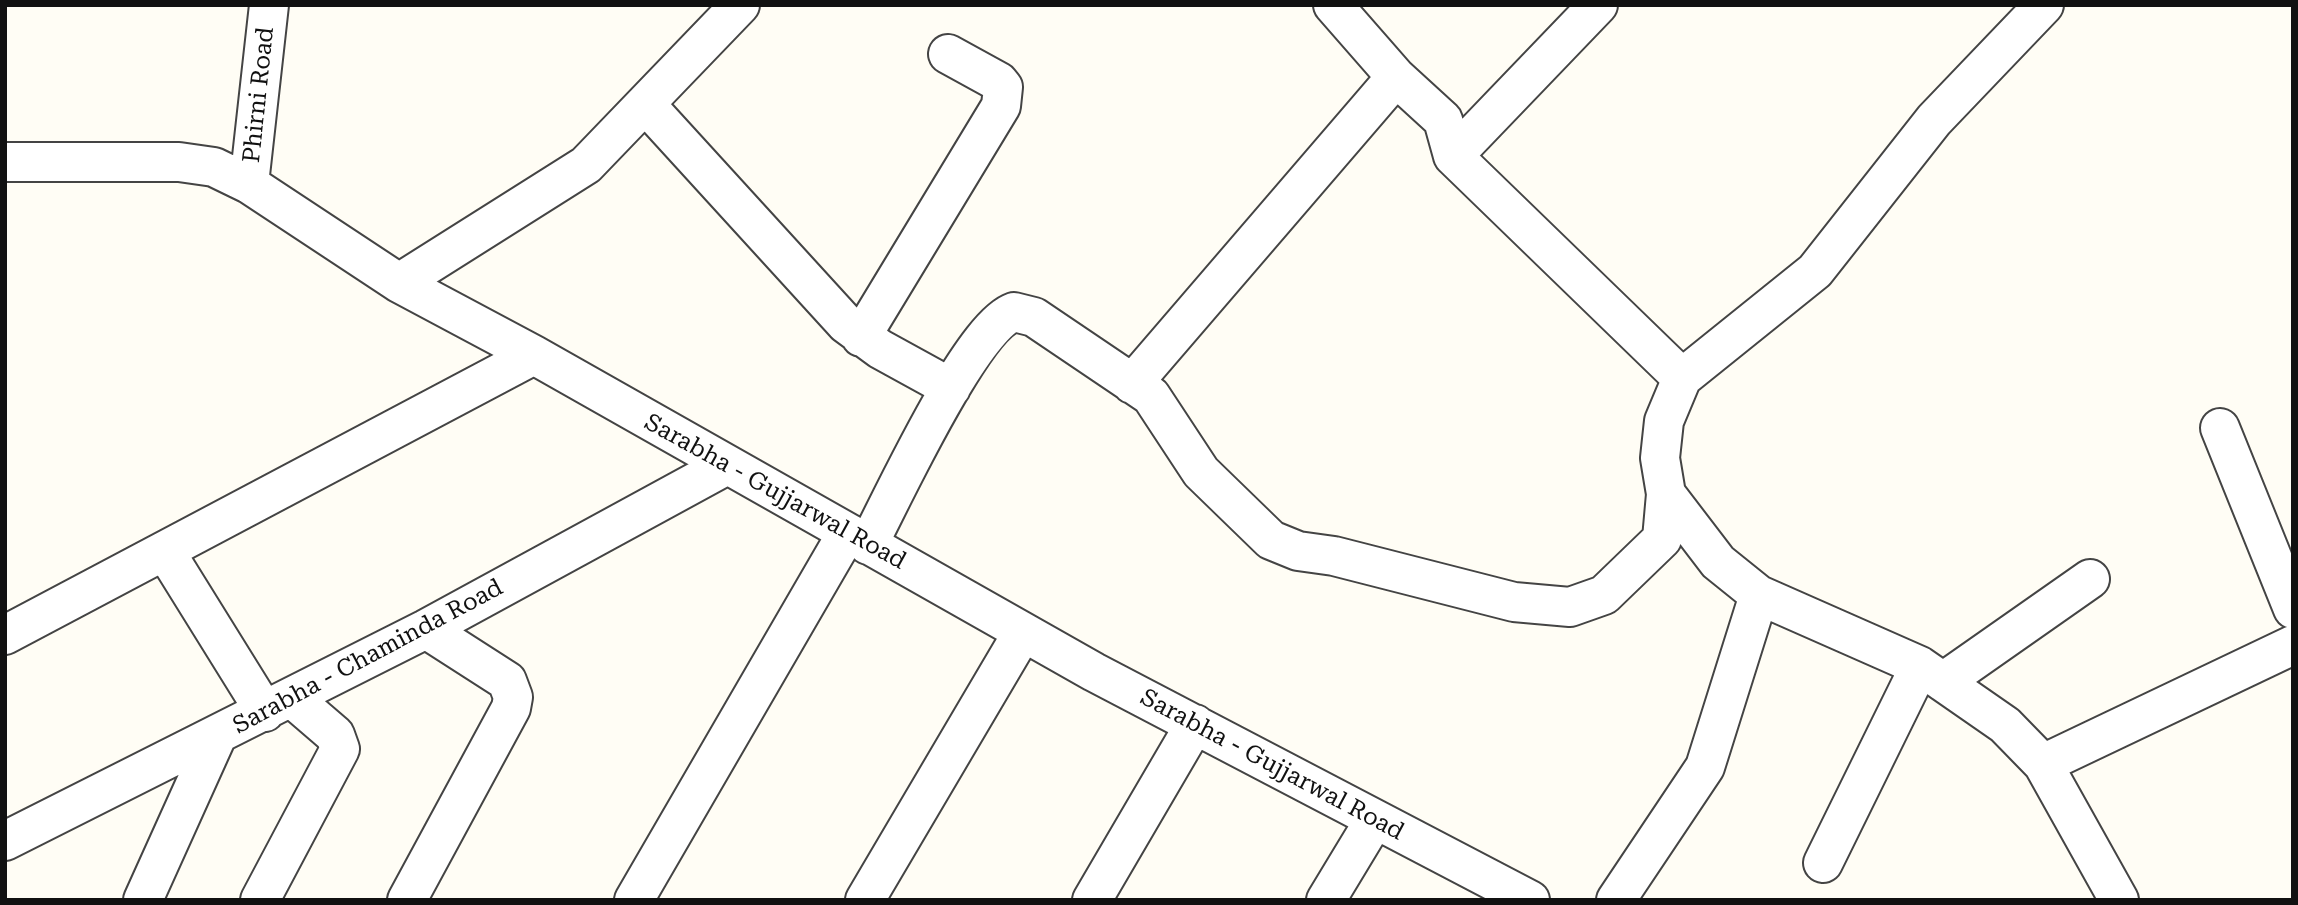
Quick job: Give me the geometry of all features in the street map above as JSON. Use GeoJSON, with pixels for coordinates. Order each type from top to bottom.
{"type":"FeatureCollection","features":[{"type":"Feature","properties":{"kind":"street","name":"Phirni Road"},"geometry":{"type":"LineString","coordinates":[[249,184],[269,5]]}},
{"type":"Feature","properties":{"kind":"street"},"geometry":{"type":"LineString","coordinates":[[399,283],[586,165],[647,106],[740,5]]}},
{"type":"Feature","properties":{"kind":"street"},"geometry":{"type":"LineString","coordinates":[[1334,5],[1396,77],[1443,120],[1453,156],[1682,378]]}},
{"type":"Feature","properties":{"kind":"street"},"geometry":{"type":"LineString","coordinates":[[1453,156],[1598,5]]}},
{"type":"Feature","properties":{"kind":"street"},"geometry":{"type":"LineString","coordinates":[[634,900],[951,387],[997,322],[1014,312],[1034,317],[1151,396],[1201,472],[1271,540],[1298,551],[1334,556],[1514,602],[1570,607],[1604,596],[1662,539],[1666,494],[1660,458],[1664,421],[1682,378],[1815,271],[1934,120],[2044,5]]}},
{"type":"Feature","properties":{"kind":"street"},"geometry":{"type":"LineString","coordinates":[[862,337],[1003,96],[999,82],[948,54]]}},
{"type":"Feature","properties":{"kind":"street"},"geometry":{"type":"LineString","coordinates":[[1132,384],[1396,77]]}},
{"type":"Feature","properties":{"kind":"street"},"geometry":{"type":"LineString","coordinates":[[647,106],[862,337],[951,387]]}},
{"type":"Feature","properties":{"kind":"street","name":"Sarabha - Gujjarwal Road"},"geometry":{"type":"LineString","coordinates":[[5,162],[179,162],[214,167],[249,184],[399,283],[534,355],[1023,632],[1530,900]]}},
{"type":"Feature","properties":{"kind":"street"},"geometry":{"type":"LineString","coordinates":[[5,635],[534,355]]}},
{"type":"Feature","properties":{"kind":"street"},"geometry":{"type":"LineString","coordinates":[[2220,428],[2293,609]]}},
{"type":"Feature","properties":{"kind":"street","name":"Sarabha - Chaminda Road"},"geometry":{"type":"LineString","coordinates":[[5,841],[426,629],[727,466]]}},
{"type":"Feature","properties":{"kind":"street"},"geometry":{"type":"LineString","coordinates":[[1666,494],[1718,562],[1759,595],[1931,674],[2006,725],[2043,764],[2119,900]]}},
{"type":"Feature","properties":{"kind":"street"},"geometry":{"type":"LineString","coordinates":[[165,551],[279,705],[335,735],[340,749],[260,900]]}},
{"type":"Feature","properties":{"kind":"street"},"geometry":{"type":"LineString","coordinates":[[1823,863],[1931,674],[2090,579]]}},
{"type":"Feature","properties":{"kind":"street"},"geometry":{"type":"LineString","coordinates":[[1616,900],[1705,767],[1759,595]]}},
{"type":"Feature","properties":{"kind":"street"},"geometry":{"type":"LineString","coordinates":[[407,900],[511,708],[513,697],[507,681],[426,629]]}},
{"type":"Feature","properties":{"kind":"street"},"geometry":{"type":"LineString","coordinates":[[865,900],[1023,632]]}},
{"type":"Feature","properties":{"kind":"street"},"geometry":{"type":"LineString","coordinates":[[2043,764],[2293,645]]}},
{"type":"Feature","properties":{"kind":"street"},"geometry":{"type":"LineString","coordinates":[[1092,900],[1195,724]]}},
{"type":"Feature","properties":{"kind":"street"},"geometry":{"type":"LineString","coordinates":[[143,900],[217,736]]}},
{"type":"Feature","properties":{"kind":"street"},"geometry":{"type":"LineString","coordinates":[[1326,900],[1375,819]]}}]}
